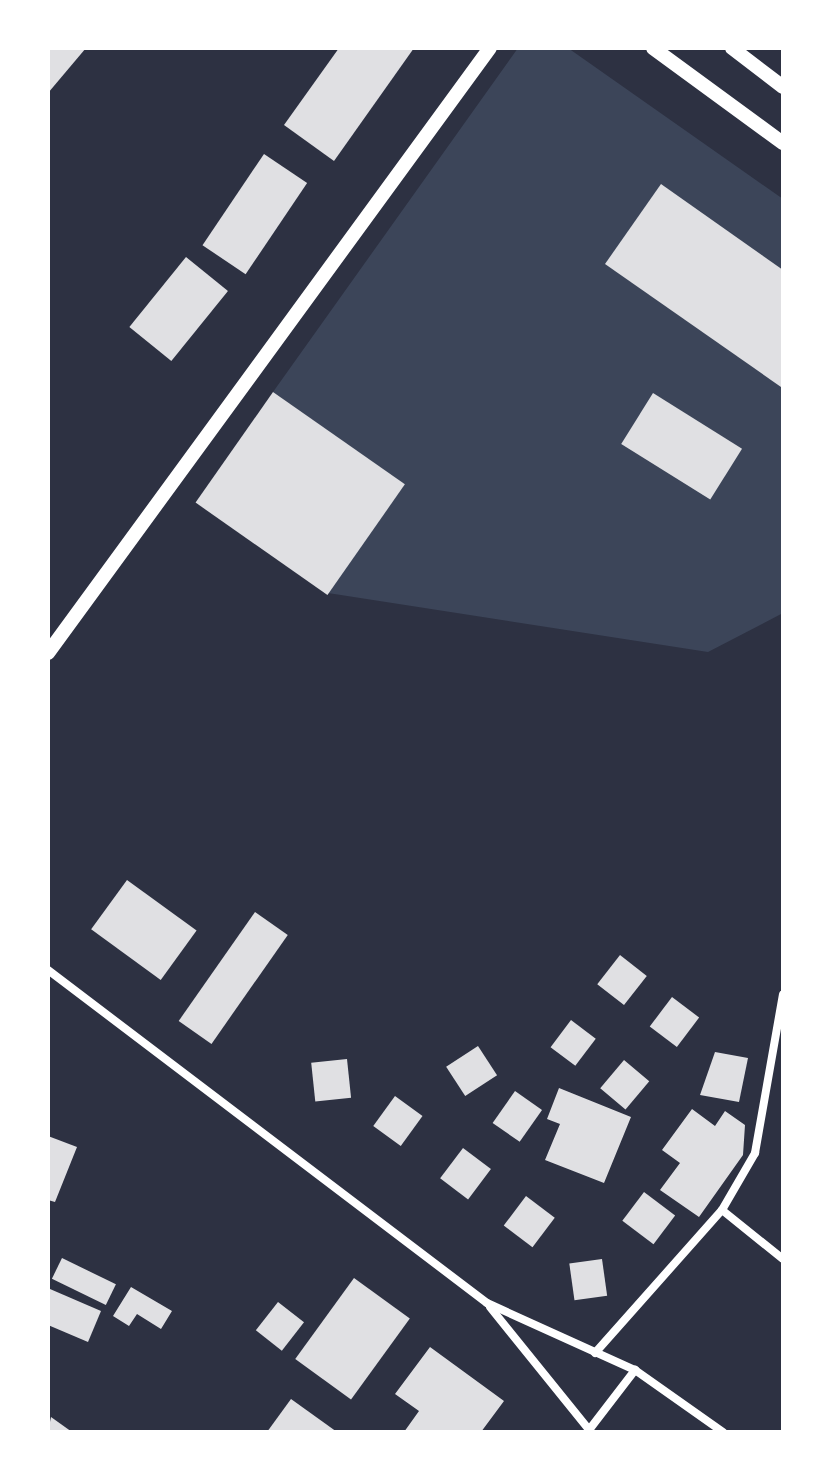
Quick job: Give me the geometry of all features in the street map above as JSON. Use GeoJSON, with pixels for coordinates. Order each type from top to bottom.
{"type":"FeatureCollection","features":[{"type":"Feature","properties":{"kind":"street"},"geometry":{"type":"LineString","coordinates":[[48,653],[490,48]]}},
{"type":"Feature","properties":{"kind":"street"},"geometry":{"type":"LineString","coordinates":[[653,48],[783,143]]}},
{"type":"Feature","properties":{"kind":"street"},"geometry":{"type":"LineString","coordinates":[[732,48],[783,87]]}},
{"type":"Feature","properties":{"kind":"street"},"geometry":{"type":"LineString","coordinates":[[48,970],[487,1303],[635,1370],[723,1432]]}},
{"type":"Feature","properties":{"kind":"street"},"geometry":{"type":"LineString","coordinates":[[595,1353],[722,1210],[755,1153],[783,994]]}},
{"type":"Feature","properties":{"kind":"street"},"geometry":{"type":"LineString","coordinates":[[722,1210],[783,1259]]}},
{"type":"Feature","properties":{"kind":"street"},"geometry":{"type":"LineString","coordinates":[[487,1303],[590,1431],[635,1370]]}},
{"type":"Feature","properties":{"kind":"shaded area"},"geometry":{"type":"Polygon","coordinates":[[[518,48],[568,48],[783,199],[783,613],[708,652],[328,593],[404,485],[273,392],[518,48]]]}},
{"type":"Feature","properties":{"kind":"building"},"geometry":{"type":"Polygon","coordinates":[[[48,48],[86,48],[48,93],[48,48]]]}},
{"type":"Feature","properties":{"kind":"building"},"geometry":{"type":"Polygon","coordinates":[[[339,48],[414,48],[334,161],[284,125],[339,48]]]}},
{"type":"Feature","properties":{"kind":"building"},"geometry":{"type":"Polygon","coordinates":[[[264,154],[307,183],[246,274],[202,245],[264,154]]]}},
{"type":"Feature","properties":{"kind":"building"},"geometry":{"type":"Polygon","coordinates":[[[661,184],[783,270],[781,387],[605,264],[661,184]]]}},
{"type":"Feature","properties":{"kind":"building"},"geometry":{"type":"Polygon","coordinates":[[[186,257],[228,291],[171,361],[129,327],[186,257]]]}},
{"type":"Feature","properties":{"kind":"building"},"geometry":{"type":"Polygon","coordinates":[[[273,392],[405,484],[327,595],[196,503],[273,392]]]}},
{"type":"Feature","properties":{"kind":"building"},"geometry":{"type":"Polygon","coordinates":[[[653,393],[742,449],[710,500],[621,444],[653,393]]]}},
{"type":"Feature","properties":{"kind":"building"},"geometry":{"type":"Polygon","coordinates":[[[127,880],[197,931],[161,980],[91,929],[127,880]]]}},
{"type":"Feature","properties":{"kind":"building"},"geometry":{"type":"Polygon","coordinates":[[[255,912],[288,935],[211,1044],[179,1021],[255,912]]]}},
{"type":"Feature","properties":{"kind":"building"},"geometry":{"type":"Polygon","coordinates":[[[620,955],[647,976],[624,1005],[597,984],[620,955]]]}},
{"type":"Feature","properties":{"kind":"building"},"geometry":{"type":"Polygon","coordinates":[[[672,997],[699,1017],[677,1047],[650,1027],[672,997]]]}},
{"type":"Feature","properties":{"kind":"building"},"geometry":{"type":"Polygon","coordinates":[[[571,1020],[596,1039],[575,1066],[551,1047],[571,1020]]]}},
{"type":"Feature","properties":{"kind":"building"},"geometry":{"type":"Polygon","coordinates":[[[478,1046],[497,1075],[465,1096],[446,1067],[478,1046]]]}},
{"type":"Feature","properties":{"kind":"building"},"geometry":{"type":"Polygon","coordinates":[[[715,1052],[748,1058],[739,1102],[700,1095],[715,1052]]]}},
{"type":"Feature","properties":{"kind":"building"},"geometry":{"type":"Polygon","coordinates":[[[347,1059],[351,1098],[315,1102],[311,1063],[347,1059]]]}},
{"type":"Feature","properties":{"kind":"building"},"geometry":{"type":"Polygon","coordinates":[[[624,1060],[649,1081],[625,1110],[600,1088],[624,1060]]]}},
{"type":"Feature","properties":{"kind":"building"},"geometry":{"type":"Polygon","coordinates":[[[559,1088],[631,1117],[604,1183],[545,1160],[560,1124],[547,1119],[559,1088]]]}},
{"type":"Feature","properties":{"kind":"building"},"geometry":{"type":"Polygon","coordinates":[[[515,1091],[542,1110],[520,1142],[493,1123],[515,1091]]]}},
{"type":"Feature","properties":{"kind":"building"},"geometry":{"type":"Polygon","coordinates":[[[395,1096],[423,1116],[401,1146],[373,1126],[395,1096]]]}},
{"type":"Feature","properties":{"kind":"building"},"geometry":{"type":"Polygon","coordinates":[[[692,1109],[715,1126],[725,1111],[745,1125],[743,1155],[699,1217],[660,1190],[680,1163],[662,1150],[692,1109]]]}},
{"type":"Feature","properties":{"kind":"building"},"geometry":{"type":"Polygon","coordinates":[[[48,1136],[77,1147],[55,1202],[48,1200],[48,1136]]]}},
{"type":"Feature","properties":{"kind":"building"},"geometry":{"type":"Polygon","coordinates":[[[463,1148],[491,1169],[468,1199],[440,1178],[463,1148]]]}},
{"type":"Feature","properties":{"kind":"building"},"geometry":{"type":"Polygon","coordinates":[[[644,1192],[675,1215],[653,1244],[622,1221],[644,1192]]]}},
{"type":"Feature","properties":{"kind":"building"},"geometry":{"type":"Polygon","coordinates":[[[526,1196],[555,1218],[532,1247],[504,1226],[526,1196]]]}},
{"type":"Feature","properties":{"kind":"building"},"geometry":{"type":"Polygon","coordinates":[[[62,1258],[116,1284],[106,1305],[52,1279],[62,1258]]]}},
{"type":"Feature","properties":{"kind":"building"},"geometry":{"type":"Polygon","coordinates":[[[602,1259],[607,1296],[574,1300],[569,1264],[602,1259]]]}},
{"type":"Feature","properties":{"kind":"building"},"geometry":{"type":"Polygon","coordinates":[[[354,1278],[410,1319],[351,1399],[295,1359],[354,1278]]]}},
{"type":"Feature","properties":{"kind":"building"},"geometry":{"type":"Polygon","coordinates":[[[131,1287],[172,1311],[161,1329],[137,1314],[129,1326],[113,1316],[131,1287]]]}},
{"type":"Feature","properties":{"kind":"building"},"geometry":{"type":"Polygon","coordinates":[[[50,1289],[101,1311],[88,1342],[48,1325],[50,1289]]]}},
{"type":"Feature","properties":{"kind":"building"},"geometry":{"type":"Polygon","coordinates":[[[278,1302],[304,1322],[282,1351],[256,1330],[278,1302]]]}},
{"type":"Feature","properties":{"kind":"building"},"geometry":{"type":"Polygon","coordinates":[[[430,1347],[504,1401],[481,1432],[404,1432],[419,1411],[395,1394],[430,1347]]]}},
{"type":"Feature","properties":{"kind":"building"},"geometry":{"type":"Polygon","coordinates":[[[291,1399],[337,1432],[267,1432],[291,1399]]]}},
{"type":"Feature","properties":{"kind":"building"},"geometry":{"type":"Polygon","coordinates":[[[51,1417],[72,1432],[48,1432],[51,1417]]]}}]}
